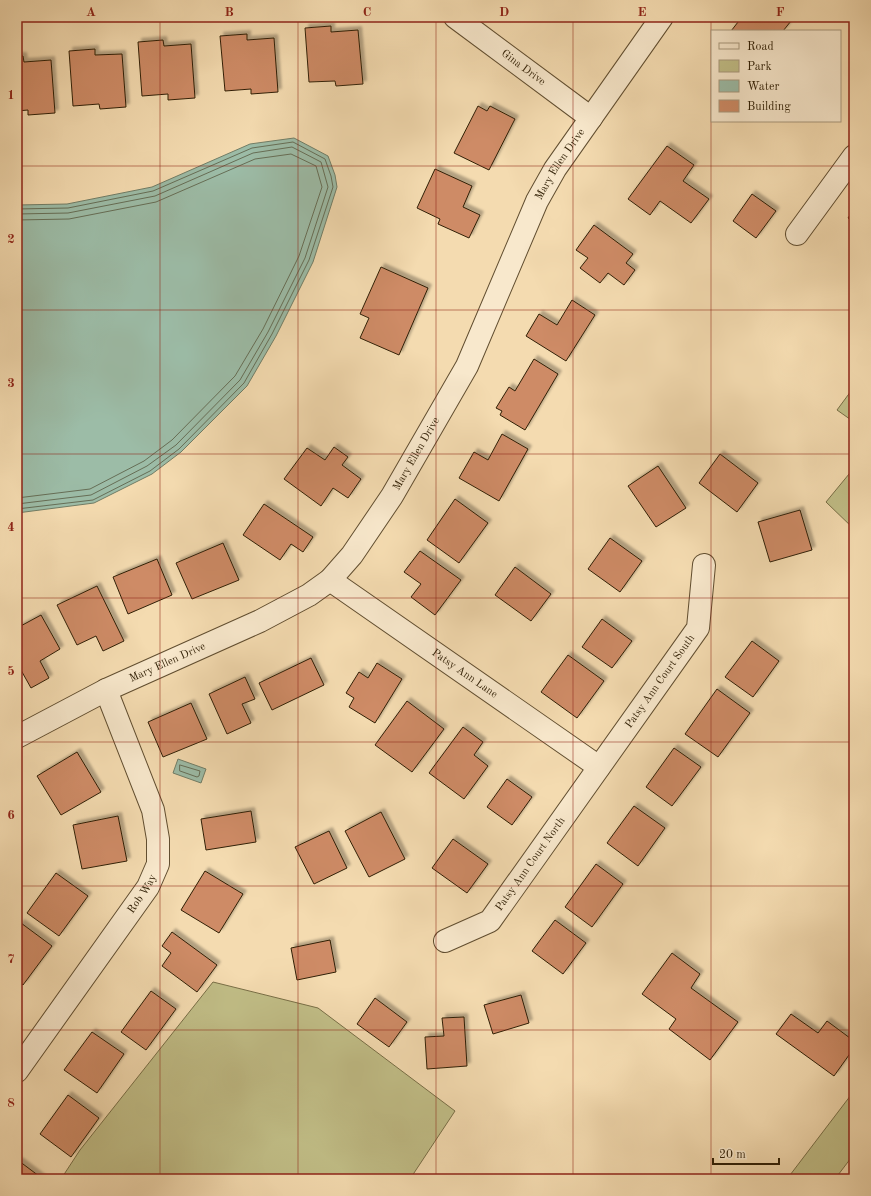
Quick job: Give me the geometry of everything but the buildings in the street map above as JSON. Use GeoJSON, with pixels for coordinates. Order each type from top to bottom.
{"type":"FeatureCollection","features":[{"type":"Feature","properties":{"kind":"street","name":"Gina Drive"},"geometry":{"type":"LineString","coordinates":[[455,17],[591,118]]}},
{"type":"Feature","properties":{"kind":"street","name":"Mary Ellen Drive"},"geometry":{"type":"LineString","coordinates":[[17,737],[106,690],[260,621],[309,594],[330,580],[352,555],[392,496],[467,366],[537,201],[555,169],[662,17]]}},
{"type":"Feature","properties":{"kind":"street"},"geometry":{"type":"LineString","coordinates":[[797,234],[854,156]]}},
{"type":"Feature","properties":{"kind":"street","name":"Patsy Ann Court South"},"geometry":{"type":"LineString","coordinates":[[599,767],[698,628],[704,565]]}},
{"type":"Feature","properties":{"kind":"street","name":"Patsy Ann Lane"},"geometry":{"type":"LineString","coordinates":[[330,580],[599,767]]}},
{"type":"Feature","properties":{"kind":"street","name":"Rob Way"},"geometry":{"type":"LineString","coordinates":[[17,1071],[148,887],[158,864],[158,839],[152,810],[106,690]]}},
{"type":"Feature","properties":{"kind":"street","name":"Patsy Ann Court North"},"geometry":{"type":"LineString","coordinates":[[445,941],[490,921],[599,767]]}},
{"type":"Feature","properties":{"kind":"green space"},"geometry":{"type":"Polygon","coordinates":[[[854,387],[854,422],[837,410],[854,387]]]}},
{"type":"Feature","properties":{"kind":"green space"},"geometry":{"type":"Polygon","coordinates":[[[854,468],[854,529],[826,502],[854,468]]]}},
{"type":"Feature","properties":{"kind":"green space"},"geometry":{"type":"Polygon","coordinates":[[[213,982],[318,1008],[455,1111],[410,1179],[61,1179],[80,1150],[213,982]]]}},
{"type":"Feature","properties":{"kind":"green space"},"geometry":{"type":"Polygon","coordinates":[[[854,1091],[854,1154],[835,1179],[787,1179],[854,1091]]]}},
{"type":"Feature","properties":{"kind":"water"},"geometry":{"type":"Polygon","coordinates":[[[294,138],[328,156],[335,175],[337,187],[313,262],[276,336],[247,386],[181,452],[152,474],[94,503],[17,513],[17,205],[67,204],[152,187],[250,144],[294,138]]]}},
{"type":"Feature","properties":{"kind":"water"},"geometry":{"type":"Polygon","coordinates":[[[178,759],[206,769],[201,783],[173,773],[178,759]]]}}]}
